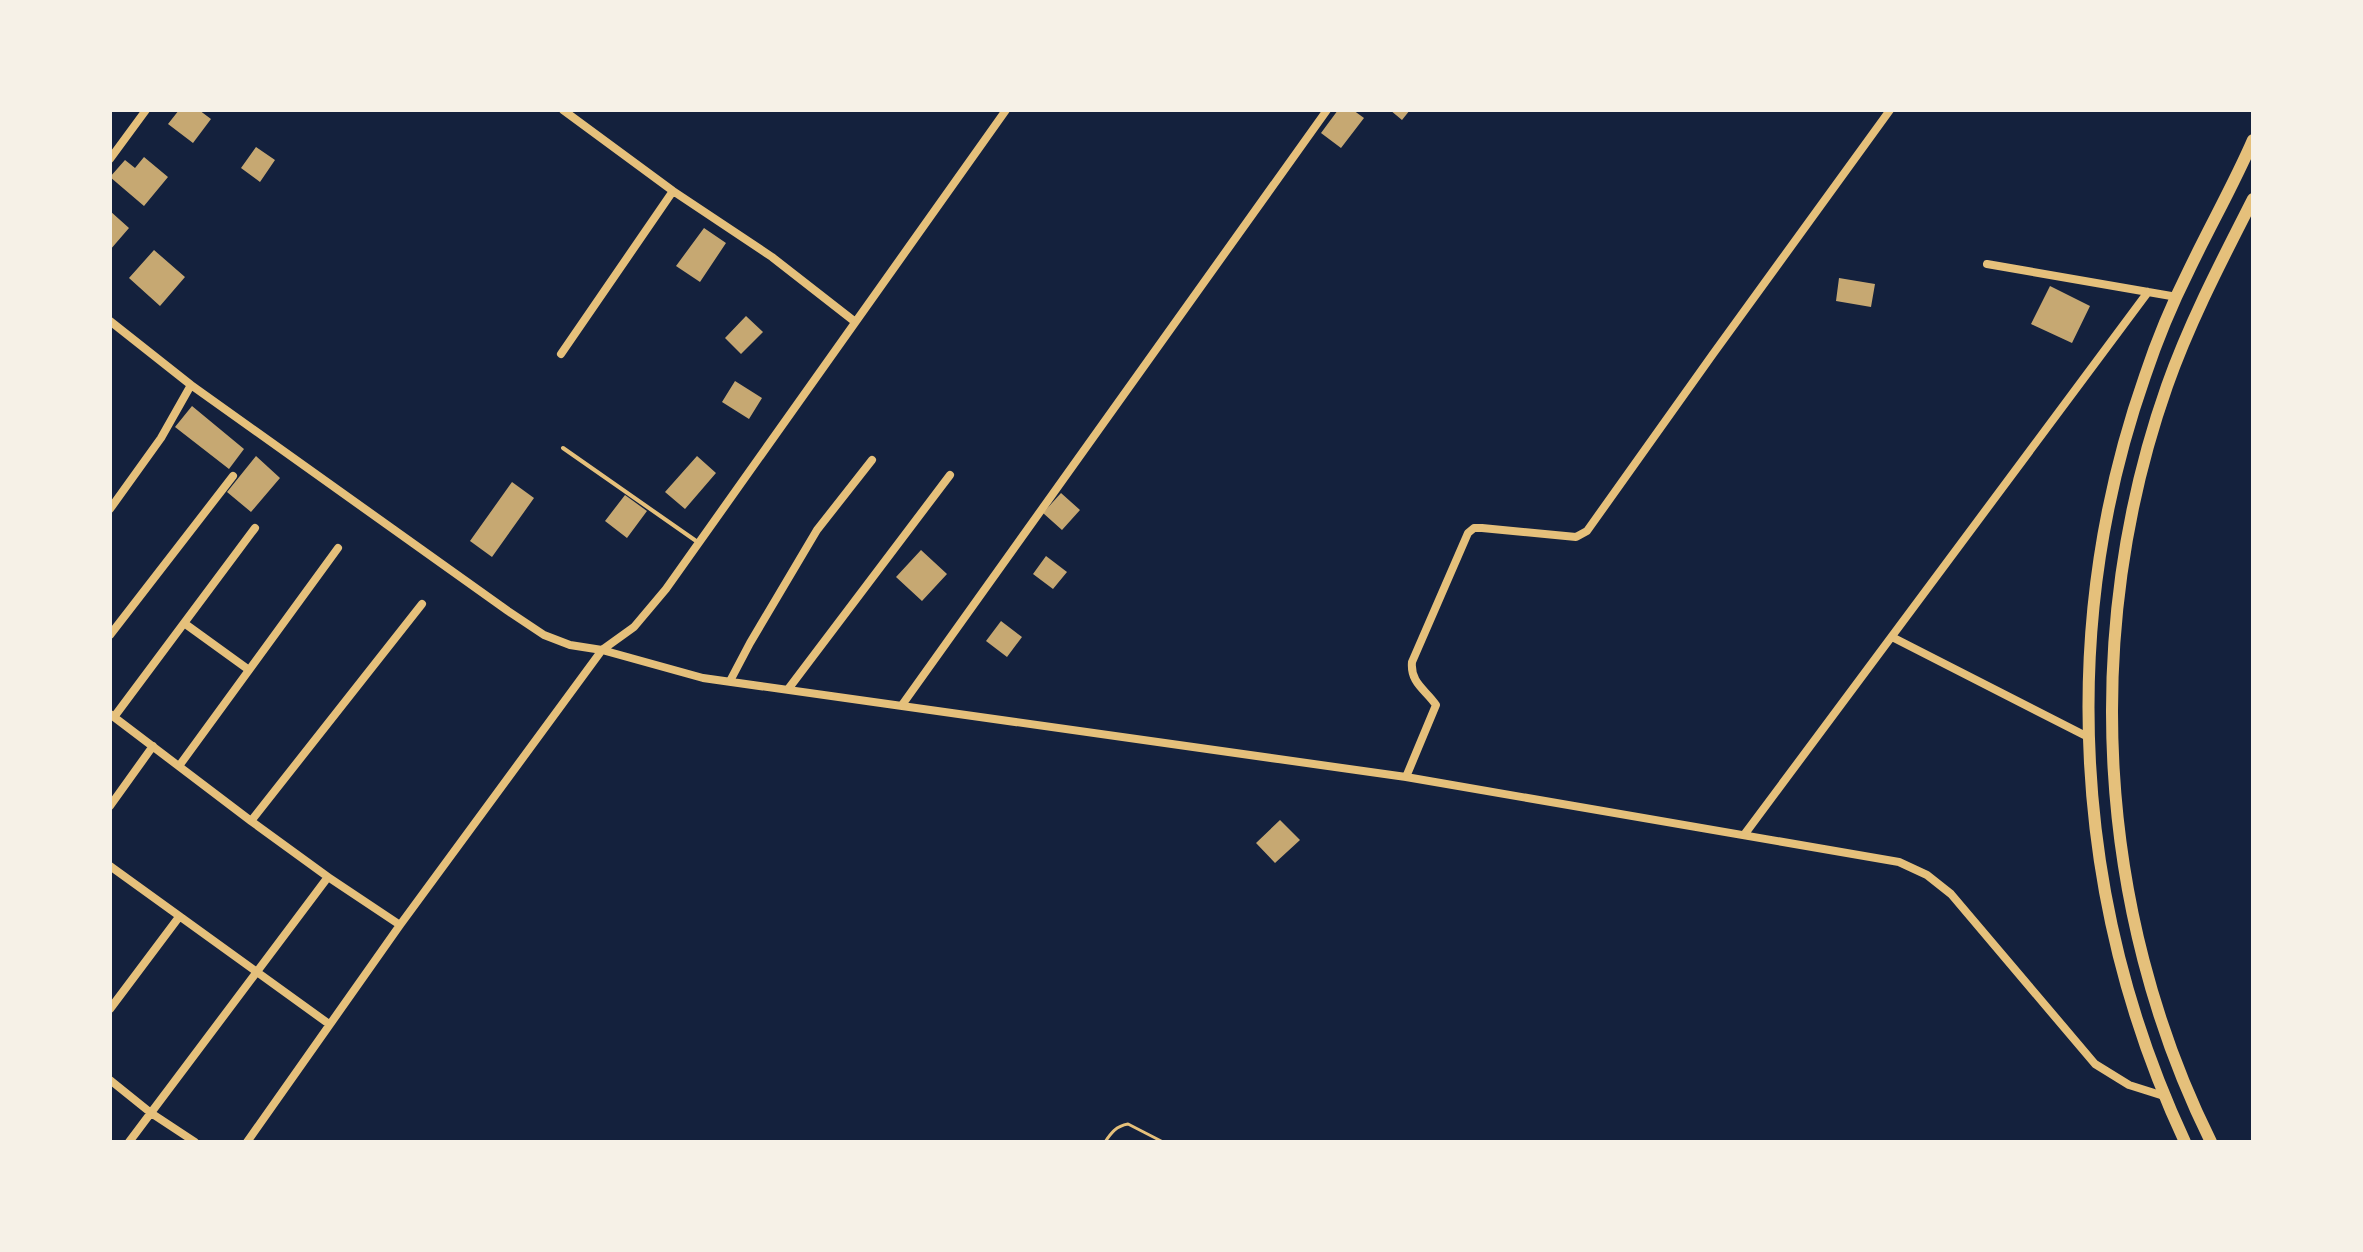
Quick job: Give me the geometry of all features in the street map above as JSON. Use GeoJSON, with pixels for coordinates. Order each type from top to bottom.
{"type":"FeatureCollection","features":[{"type":"Feature","properties":{"kind":"highway"},"geometry":{"type":"LineString","coordinates":[[2185,1142],[2137,1020],[2112,928],[2094,819],[2088,737],[2092,614],[2111,492],[2132,413],[2177,297],[2253,140]]}},
{"type":"Feature","properties":{"kind":"highway"},"geometry":{"type":"LineString","coordinates":[[2211,1142],[2160,1017],[2130,900],[2114,781],[2113,661],[2127,542],[2140,476],[2155,425],[2196,312],[2253,199]]}},
{"type":"Feature","properties":{"kind":"street"},"geometry":{"type":"LineString","coordinates":[[110,159],[146,110]]}},
{"type":"Feature","properties":{"kind":"street"},"geometry":{"type":"LineString","coordinates":[[563,110],[673,191],[772,257],[854,321]]}},
{"type":"Feature","properties":{"kind":"street"},"geometry":{"type":"LineString","coordinates":[[247,1142],[400,925],[602,650],[634,627],[699,543],[1006,110]]}},
{"type":"Feature","properties":{"kind":"street"},"geometry":{"type":"LineString","coordinates":[[902,705],[1327,110]]}},
{"type":"Feature","properties":{"kind":"street"},"geometry":{"type":"LineString","coordinates":[[1406,777],[1436,705],[1416,684],[1411,672],[1412,662],[1468,533],[1474,528],[1482,528],[1576,537],[1587,531],[1890,110]]}},
{"type":"Feature","properties":{"kind":"street"},"geometry":{"type":"LineString","coordinates":[[561,354],[673,191]]}},
{"type":"Feature","properties":{"kind":"street"},"geometry":{"type":"LineString","coordinates":[[1987,264],[2177,297]]}},
{"type":"Feature","properties":{"kind":"street"},"geometry":{"type":"LineString","coordinates":[[1744,835],[2148,292]]}},
{"type":"Feature","properties":{"kind":"street"},"geometry":{"type":"LineString","coordinates":[[110,337],[114,323],[191,385],[544,635],[570,645],[602,650],[703,678],[1406,777],[1899,862],[1940,884],[2095,1064],[2129,1085],[2167,1097]]}},
{"type":"Feature","properties":{"kind":"street"},"geometry":{"type":"LineString","coordinates":[[110,509],[161,438],[191,385]]}},
{"type":"Feature","properties":{"kind":"street"},"geometry":{"type":"LineString","coordinates":[[730,681],[817,530],[872,460]]}},
{"type":"Feature","properties":{"kind":"street"},"geometry":{"type":"LineString","coordinates":[[789,688],[950,475]]}},
{"type":"Feature","properties":{"kind":"street"},"geometry":{"type":"LineString","coordinates":[[110,635],[233,476]]}},
{"type":"Feature","properties":{"kind":"street"},"geometry":{"type":"LineString","coordinates":[[255,528],[112,716],[328,877],[400,925]]}},
{"type":"Feature","properties":{"kind":"street"},"geometry":{"type":"LineString","coordinates":[[179,766],[338,548]]}},
{"type":"Feature","properties":{"kind":"street"},"geometry":{"type":"LineString","coordinates":[[251,821],[422,604]]}},
{"type":"Feature","properties":{"kind":"street"},"geometry":{"type":"LineString","coordinates":[[184,623],[249,670]]}},
{"type":"Feature","properties":{"kind":"street"},"geometry":{"type":"LineString","coordinates":[[1892,637],[2088,737]]}},
{"type":"Feature","properties":{"kind":"street"},"geometry":{"type":"LineString","coordinates":[[110,806],[153,746]]}},
{"type":"Feature","properties":{"kind":"street"},"geometry":{"type":"LineString","coordinates":[[110,866],[329,1024]]}},
{"type":"Feature","properties":{"kind":"street"},"geometry":{"type":"LineString","coordinates":[[129,1142],[328,877]]}},
{"type":"Feature","properties":{"kind":"street"},"geometry":{"type":"LineString","coordinates":[[110,1009],[179,917]]}},
{"type":"Feature","properties":{"kind":"street"},"geometry":{"type":"LineString","coordinates":[[110,1080],[151,1113],[195,1142]]}},
{"type":"Feature","properties":{"kind":"lane"},"geometry":{"type":"LineString","coordinates":[[563,448],[699,543]]}},
{"type":"Feature","properties":{"kind":"path"},"geometry":{"type":"LineString","coordinates":[[1105,1142],[1121,1125],[1128,1124],[1163,1142]]}},
{"type":"Feature","properties":{"kind":"building"},"geometry":{"type":"Polygon","coordinates":[[[179,110],[199,110],[211,119],[193,143],[168,124],[179,110]]]}},
{"type":"Feature","properties":{"kind":"building"},"geometry":{"type":"Polygon","coordinates":[[[1338,110],[1353,110],[1364,118],[1341,148],[1321,133],[1338,110]]]}},
{"type":"Feature","properties":{"kind":"building"},"geometry":{"type":"Polygon","coordinates":[[[1390,110],[1410,110],[1402,120],[1390,110]]]}},
{"type":"Feature","properties":{"kind":"building"},"geometry":{"type":"Polygon","coordinates":[[[256,147],[275,160],[260,182],[241,168],[256,147]]]}},
{"type":"Feature","properties":{"kind":"building"},"geometry":{"type":"Polygon","coordinates":[[[144,157],[168,177],[144,206],[110,177],[125,160],[135,168],[144,157]]]}},
{"type":"Feature","properties":{"kind":"building"},"geometry":{"type":"Polygon","coordinates":[[[110,211],[129,228],[110,250],[110,211]]]}},
{"type":"Feature","properties":{"kind":"building"},"geometry":{"type":"Polygon","coordinates":[[[704,228],[726,243],[700,282],[676,266],[704,228]]]}},
{"type":"Feature","properties":{"kind":"building"},"geometry":{"type":"Polygon","coordinates":[[[154,250],[185,277],[160,306],[129,278],[154,250]]]}},
{"type":"Feature","properties":{"kind":"building"},"geometry":{"type":"Polygon","coordinates":[[[1839,278],[1875,284],[1871,307],[1836,301],[1839,278]]]}},
{"type":"Feature","properties":{"kind":"building"},"geometry":{"type":"Polygon","coordinates":[[[2050,286],[2090,306],[2072,343],[2031,324],[2050,286]]]}},
{"type":"Feature","properties":{"kind":"building"},"geometry":{"type":"Polygon","coordinates":[[[746,316],[763,332],[741,354],[725,338],[746,316]]]}},
{"type":"Feature","properties":{"kind":"building"},"geometry":{"type":"Polygon","coordinates":[[[735,381],[762,398],[749,419],[722,402],[735,381]]]}},
{"type":"Feature","properties":{"kind":"building"},"geometry":{"type":"Polygon","coordinates":[[[192,406],[244,449],[229,469],[175,427],[192,406]]]}},
{"type":"Feature","properties":{"kind":"building"},"geometry":{"type":"Polygon","coordinates":[[[256,456],[280,478],[251,512],[227,492],[256,456]]]}},
{"type":"Feature","properties":{"kind":"building"},"geometry":{"type":"Polygon","coordinates":[[[697,456],[716,473],[685,509],[665,492],[697,456]]]}},
{"type":"Feature","properties":{"kind":"building"},"geometry":{"type":"Polygon","coordinates":[[[512,482],[534,498],[492,557],[470,541],[512,482]]]}},
{"type":"Feature","properties":{"kind":"building"},"geometry":{"type":"Polygon","coordinates":[[[1061,493],[1080,510],[1062,530],[1043,513],[1061,493]]]}},
{"type":"Feature","properties":{"kind":"building"},"geometry":{"type":"Polygon","coordinates":[[[625,495],[647,511],[627,538],[605,521],[625,495]]]}},
{"type":"Feature","properties":{"kind":"building"},"geometry":{"type":"Polygon","coordinates":[[[921,550],[947,574],[922,601],[896,577],[921,550]]]}},
{"type":"Feature","properties":{"kind":"building"},"geometry":{"type":"Polygon","coordinates":[[[1046,556],[1067,572],[1053,589],[1033,574],[1046,556]]]}},
{"type":"Feature","properties":{"kind":"building"},"geometry":{"type":"Polygon","coordinates":[[[1001,621],[1022,637],[1007,657],[986,641],[1001,621]]]}},
{"type":"Feature","properties":{"kind":"building"},"geometry":{"type":"Polygon","coordinates":[[[1280,820],[1300,840],[1275,863],[1256,843],[1280,820]]]}}]}
